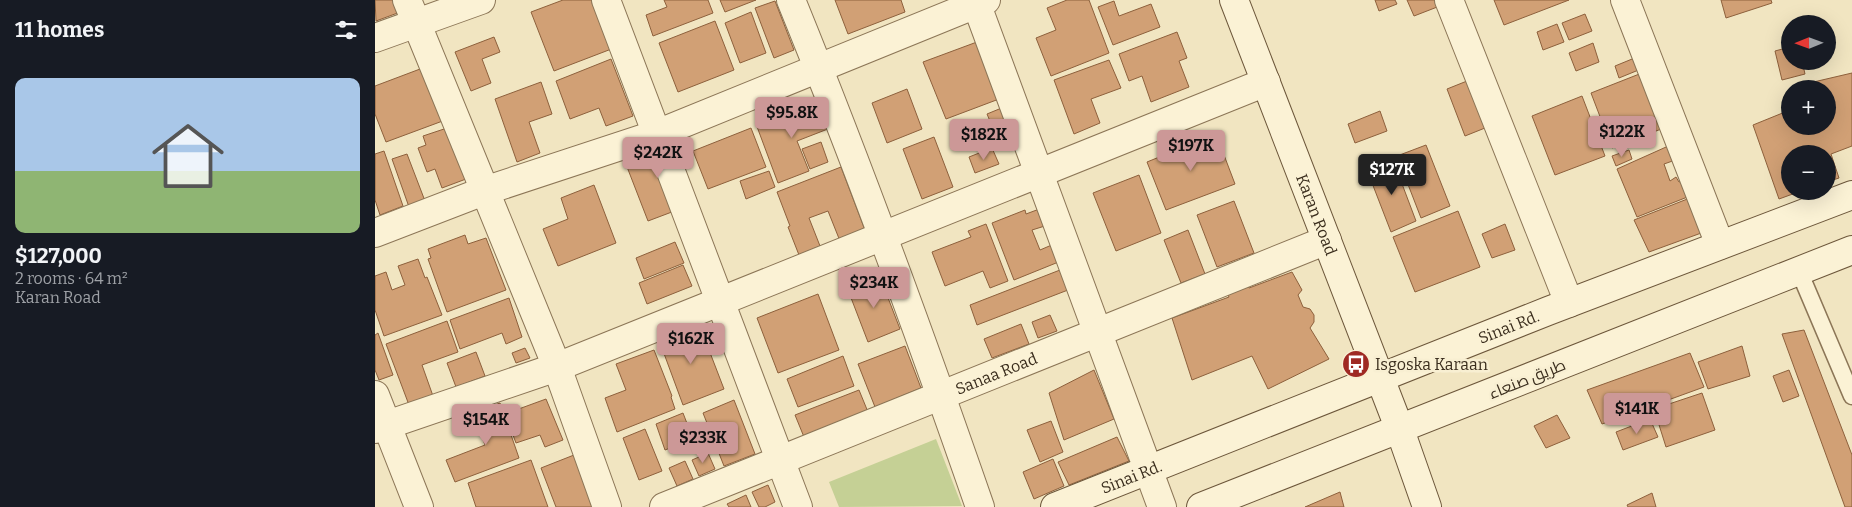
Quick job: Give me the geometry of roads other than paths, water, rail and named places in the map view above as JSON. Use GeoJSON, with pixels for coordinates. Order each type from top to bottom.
{"type":"FeatureCollection","features":[{"type":"Feature","properties":{"kind":"street"},"geometry":{"type":"LineString","coordinates":[[375,38],[411,12],[481,0]]}},
{"type":"Feature","properties":{"kind":"street"},"geometry":{"type":"LineString","coordinates":[[607,0],[798,507]]}},
{"type":"Feature","properties":{"kind":"street"},"geometry":{"type":"LineString","coordinates":[[791,0],[819,68],[941,395],[979,507]]}},
{"type":"Feature","properties":{"kind":"street","name":"Karan Road"},"geometry":{"type":"LineString","coordinates":[[1234,0],[1400,430],[1427,507]]}},
{"type":"Feature","properties":{"kind":"street"},"geometry":{"type":"LineString","coordinates":[[1449,0],[1569,303]]}},
{"type":"Feature","properties":{"kind":"street"},"geometry":{"type":"LineString","coordinates":[[1625,0],[1720,246]]}},
{"type":"Feature","properties":{"kind":"street"},"geometry":{"type":"LineString","coordinates":[[375,233],[484,191],[657,134],[980,1],[1038,174],[1162,507]]}},
{"type":"Feature","properties":{"kind":"street"},"geometry":{"type":"LineString","coordinates":[[411,12],[557,367],[607,507]]}},
{"type":"Feature","properties":{"kind":"street"},"geometry":{"type":"LineString","coordinates":[[381,427],[557,367],[1266,82]]}},
{"type":"Feature","properties":{"kind":"street","name":"Sinai Rd."},"geometry":{"type":"LineString","coordinates":[[1055,507],[1569,303],[1852,195]]}},
{"type":"Feature","properties":{"kind":"street","name":"Sanaa Road"},"geometry":{"type":"LineString","coordinates":[[663,507],[1327,240]]}},
{"type":"Feature","properties":{"kind":"street","name":"طريق صنعاء"},"geometry":{"type":"LineString","coordinates":[[1201,507],[1852,250]]}},
{"type":"Feature","properties":{"kind":"street"},"geometry":{"type":"LineString","coordinates":[[375,395],[381,427],[419,507]]}},
{"type":"Feature","properties":{"kind":"lane"},"geometry":{"type":"LineString","coordinates":[[1799,271],[1852,396]]}},
{"type":"Feature","properties":{"kind":"place","name":"Isgoska Karaan"},"geometry":{"type":"Point","coordinates":[1356,364]}}]}
